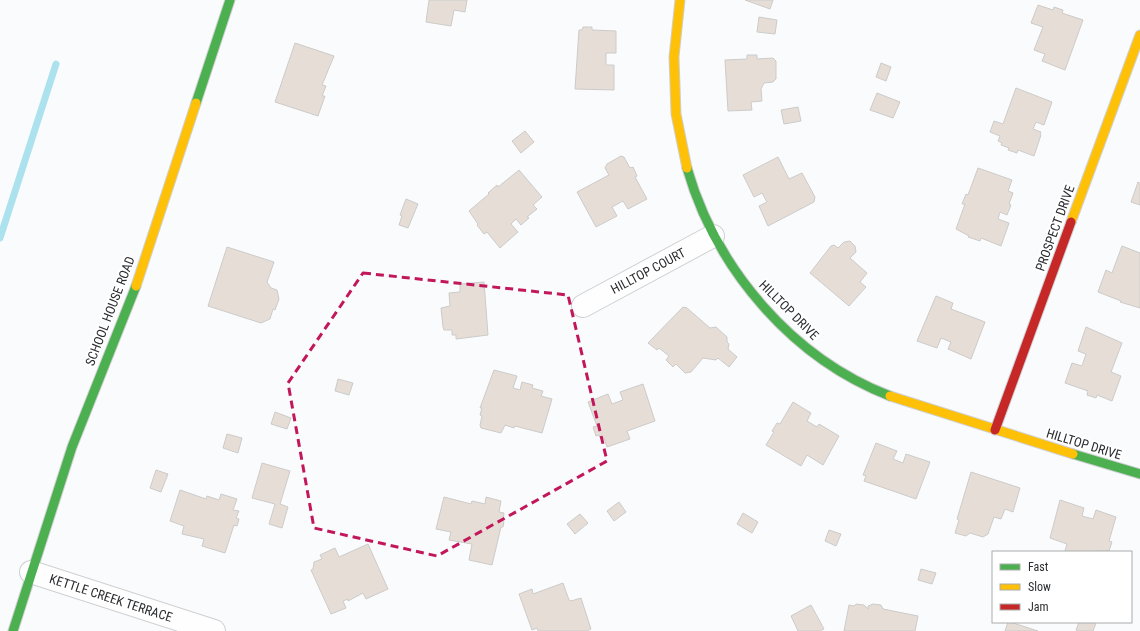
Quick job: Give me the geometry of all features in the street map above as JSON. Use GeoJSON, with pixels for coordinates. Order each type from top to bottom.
{"type":"FeatureCollection","features":[{"type":"Feature","properties":{"kind":"street","name":"SCHOOL HOUSE ROAD"},"geometry":{"type":"LineString","coordinates":[[13,631],[81,422],[104,363],[124,320],[138,280],[230,0]]}},
{"type":"Feature","properties":{"kind":"street","name":"HILLTOP DRIVE"},"geometry":{"type":"LineString","coordinates":[[680,0],[675,27],[672,84],[676,119],[687,171],[713,236],[729,262],[759,302],[797,341],[824,361],[862,383],[909,404],[1140,474]]}},
{"type":"Feature","properties":{"kind":"street","name":"PROSPECT DRIVE"},"geometry":{"type":"LineString","coordinates":[[995,430],[1140,34]]}},
{"type":"Feature","properties":{"kind":"street","name":"HILLTOP COURT"},"geometry":{"type":"LineString","coordinates":[[583,306],[713,236]]}},
{"type":"Feature","properties":{"kind":"street","name":"KETTLE CREEK TERRACE"},"geometry":{"type":"LineString","coordinates":[[31,572],[214,631]]}},
{"type":"Feature","properties":{"kind":"highlighted area"},"geometry":{"type":"Polygon","coordinates":[[[363,273],[568,295],[607,461],[437,556],[314,528],[288,383],[363,273]]]}},
{"type":"Feature","properties":{"kind":"building"},"geometry":{"type":"Polygon","coordinates":[[[429,0],[467,0],[465,12],[454,10],[451,26],[426,22],[429,0]]]}},
{"type":"Feature","properties":{"kind":"building"},"geometry":{"type":"Polygon","coordinates":[[[745,0],[773,0],[770,9],[745,0]]]}},
{"type":"Feature","properties":{"kind":"building"},"geometry":{"type":"Polygon","coordinates":[[[1038,5],[1053,10],[1054,7],[1063,10],[1062,13],[1083,20],[1065,70],[1042,61],[1045,54],[1034,50],[1043,27],[1031,23],[1038,5]]]}},
{"type":"Feature","properties":{"kind":"building"},"geometry":{"type":"Polygon","coordinates":[[[759,17],[777,20],[775,34],[757,32],[759,17]]]}},
{"type":"Feature","properties":{"kind":"building"},"geometry":{"type":"Polygon","coordinates":[[[583,27],[592,27],[592,30],[616,31],[616,53],[606,53],[606,65],[614,65],[614,90],[575,89],[579,30],[582,30],[583,27]]]}},
{"type":"Feature","properties":{"kind":"building"},"geometry":{"type":"Polygon","coordinates":[[[295,43],[334,56],[322,85],[326,86],[322,96],[325,96],[318,116],[275,102],[295,43]]]}},
{"type":"Feature","properties":{"kind":"building"},"geometry":{"type":"Polygon","coordinates":[[[747,55],[757,55],[757,59],[773,58],[776,61],[776,79],[773,82],[764,83],[761,89],[762,101],[751,102],[752,110],[728,111],[725,60],[747,59],[747,55]]]}},
{"type":"Feature","properties":{"kind":"building"},"geometry":{"type":"Polygon","coordinates":[[[881,63],[891,67],[886,81],[876,77],[881,63]]]}},
{"type":"Feature","properties":{"kind":"building"},"geometry":{"type":"Polygon","coordinates":[[[1016,88],[1052,102],[1044,125],[1036,122],[1033,129],[1041,132],[1034,156],[1018,150],[1017,153],[1008,150],[1009,148],[1001,145],[1002,143],[998,141],[1000,136],[990,132],[994,121],[1003,124],[1016,88]]]}},
{"type":"Feature","properties":{"kind":"building"},"geometry":{"type":"Polygon","coordinates":[[[877,93],[900,102],[893,118],[870,110],[877,93]]]}},
{"type":"Feature","properties":{"kind":"building"},"geometry":{"type":"Polygon","coordinates":[[[798,107],[801,121],[784,124],[781,110],[798,107]]]}},
{"type":"Feature","properties":{"kind":"building"},"geometry":{"type":"Polygon","coordinates":[[[525,131],[534,142],[521,153],[512,141],[525,131]]]}},
{"type":"Feature","properties":{"kind":"building"},"geometry":{"type":"Polygon","coordinates":[[[621,156],[624,157],[630,168],[633,167],[637,176],[635,177],[647,199],[628,209],[623,201],[612,207],[617,216],[596,227],[577,192],[609,175],[605,168],[607,164],[621,156]]]}},
{"type":"Feature","properties":{"kind":"building"},"geometry":{"type":"Polygon","coordinates":[[[778,157],[789,179],[802,173],[815,197],[814,202],[768,226],[759,206],[767,202],[762,193],[754,197],[743,175],[778,157]]]}},
{"type":"Feature","properties":{"kind":"building"},"geometry":{"type":"Polygon","coordinates":[[[978,168],[1012,180],[1008,191],[1013,193],[1009,204],[1011,205],[1007,215],[1000,212],[998,219],[1009,223],[1001,246],[981,238],[980,241],[968,237],[969,236],[956,229],[965,204],[962,204],[966,194],[968,195],[978,168]]]}},
{"type":"Feature","properties":{"kind":"building"},"geometry":{"type":"Polygon","coordinates":[[[519,170],[542,197],[533,205],[537,209],[527,217],[529,218],[521,225],[516,219],[511,224],[518,232],[500,248],[487,232],[484,234],[469,211],[497,185],[498,187],[519,170]]]}},
{"type":"Feature","properties":{"kind":"building"},"geometry":{"type":"Polygon","coordinates":[[[1138,182],[1140,183],[1140,205],[1131,202],[1138,182]]]}},
{"type":"Feature","properties":{"kind":"building"},"geometry":{"type":"Polygon","coordinates":[[[406,199],[418,204],[408,228],[399,225],[402,216],[400,215],[406,199]]]}},
{"type":"Feature","properties":{"kind":"building"},"geometry":{"type":"Polygon","coordinates":[[[850,241],[855,246],[856,252],[850,258],[867,273],[860,282],[866,287],[849,306],[810,273],[831,246],[834,245],[838,248],[844,242],[850,241]]]}},
{"type":"Feature","properties":{"kind":"building"},"geometry":{"type":"Polygon","coordinates":[[[1122,246],[1140,253],[1140,308],[1120,302],[1121,301],[1098,292],[1106,270],[1112,273],[1122,246]]]}},
{"type":"Feature","properties":{"kind":"building"},"geometry":{"type":"Polygon","coordinates":[[[227,247],[274,262],[267,282],[271,288],[277,290],[279,299],[275,310],[273,309],[270,319],[261,323],[208,306],[227,247]]]}},
{"type":"Feature","properties":{"kind":"building"},"geometry":{"type":"Polygon","coordinates":[[[484,282],[488,335],[456,339],[456,335],[452,335],[452,330],[444,330],[441,308],[450,306],[449,293],[460,292],[460,284],[484,282]]]}},
{"type":"Feature","properties":{"kind":"building"},"geometry":{"type":"Polygon","coordinates":[[[936,296],[953,303],[951,309],[985,322],[971,359],[948,349],[951,342],[941,338],[937,348],[917,341],[936,296]]]}},
{"type":"Feature","properties":{"kind":"building"},"geometry":{"type":"Polygon","coordinates":[[[683,307],[687,308],[710,328],[716,327],[727,337],[727,342],[729,344],[728,349],[737,357],[729,367],[718,358],[716,360],[703,358],[691,372],[685,373],[676,364],[673,367],[666,360],[669,356],[659,348],[657,350],[648,343],[683,307]]]}},
{"type":"Feature","properties":{"kind":"building"},"geometry":{"type":"Polygon","coordinates":[[[1086,327],[1122,343],[1111,372],[1121,376],[1112,401],[1097,395],[1096,398],[1087,395],[1088,391],[1065,383],[1072,363],[1082,366],[1086,354],[1078,351],[1086,327]]]}},
{"type":"Feature","properties":{"kind":"building"},"geometry":{"type":"Polygon","coordinates":[[[494,370],[517,376],[513,388],[520,390],[522,382],[533,385],[532,388],[543,391],[541,396],[552,399],[542,433],[505,425],[501,433],[481,428],[480,425],[482,416],[480,415],[482,408],[480,408],[494,370]]]}},
{"type":"Feature","properties":{"kind":"building"},"geometry":{"type":"Polygon","coordinates":[[[338,379],[353,383],[349,395],[335,391],[338,379]]]}},
{"type":"Feature","properties":{"kind":"building"},"geometry":{"type":"Polygon","coordinates":[[[643,384],[655,421],[627,431],[630,439],[607,447],[604,438],[601,439],[599,435],[596,436],[593,427],[597,426],[588,402],[608,394],[612,404],[623,400],[620,392],[643,384]]]}},
{"type":"Feature","properties":{"kind":"building"},"geometry":{"type":"Polygon","coordinates":[[[793,402],[811,413],[807,421],[817,427],[819,424],[839,436],[823,465],[807,455],[801,466],[766,445],[774,432],[772,431],[777,423],[780,424],[793,402]]]}},
{"type":"Feature","properties":{"kind":"building"},"geometry":{"type":"Polygon","coordinates":[[[275,412],[291,418],[287,429],[271,424],[275,412]]]}},
{"type":"Feature","properties":{"kind":"building"},"geometry":{"type":"Polygon","coordinates":[[[227,434],[242,438],[238,453],[223,448],[227,434]]]}},
{"type":"Feature","properties":{"kind":"building"},"geometry":{"type":"Polygon","coordinates":[[[876,443],[897,451],[893,459],[903,463],[906,454],[930,462],[916,499],[864,481],[866,476],[863,475],[876,443]]]}},
{"type":"Feature","properties":{"kind":"building"},"geometry":{"type":"Polygon","coordinates":[[[262,463],[290,471],[280,504],[288,507],[282,528],[269,524],[275,504],[252,498],[262,463]]]}},
{"type":"Feature","properties":{"kind":"building"},"geometry":{"type":"Polygon","coordinates":[[[156,470],[168,474],[161,492],[150,488],[156,470]]]}},
{"type":"Feature","properties":{"kind":"building"},"geometry":{"type":"Polygon","coordinates":[[[971,472],[1020,488],[1013,512],[1005,509],[1001,519],[994,517],[988,534],[983,537],[970,533],[966,536],[955,533],[959,520],[957,519],[971,472]]]}},
{"type":"Feature","properties":{"kind":"building"},"geometry":{"type":"Polygon","coordinates":[[[180,490],[206,499],[207,496],[219,500],[221,494],[237,499],[233,510],[239,511],[236,518],[239,519],[237,526],[234,525],[225,553],[202,546],[204,539],[182,534],[184,526],[170,521],[180,490]]]}},
{"type":"Feature","properties":{"kind":"building"},"geometry":{"type":"Polygon","coordinates":[[[444,497],[471,504],[472,501],[485,504],[486,497],[501,501],[499,512],[504,513],[504,521],[503,527],[501,527],[492,565],[469,560],[472,544],[449,540],[451,532],[436,529],[444,497]]]}},
{"type":"Feature","properties":{"kind":"building"},"geometry":{"type":"Polygon","coordinates":[[[1060,500],[1084,508],[1082,516],[1093,519],[1096,510],[1116,517],[1109,541],[1112,542],[1109,551],[1065,551],[1067,544],[1050,538],[1060,500]]]}},
{"type":"Feature","properties":{"kind":"building"},"geometry":{"type":"Polygon","coordinates":[[[619,502],[626,512],[614,521],[607,511],[619,502]]]}},
{"type":"Feature","properties":{"kind":"building"},"geometry":{"type":"Polygon","coordinates":[[[743,513],[758,522],[752,533],[737,524],[743,513]]]}},
{"type":"Feature","properties":{"kind":"building"},"geometry":{"type":"Polygon","coordinates":[[[580,514],[588,523],[575,534],[567,524],[580,514]]]}},
{"type":"Feature","properties":{"kind":"building"},"geometry":{"type":"Polygon","coordinates":[[[829,530],[841,534],[836,546],[825,541],[829,530]]]}},
{"type":"Feature","properties":{"kind":"building"},"geometry":{"type":"Polygon","coordinates":[[[368,544],[388,589],[366,599],[363,593],[348,601],[348,599],[343,601],[346,608],[331,614],[311,570],[313,569],[314,562],[322,559],[320,555],[335,548],[339,557],[368,544]]]}},
{"type":"Feature","properties":{"kind":"building"},"geometry":{"type":"Polygon","coordinates":[[[921,569],[936,573],[932,584],[918,580],[921,569]]]}},
{"type":"Feature","properties":{"kind":"building"},"geometry":{"type":"Polygon","coordinates":[[[563,583],[569,600],[571,601],[581,598],[591,629],[587,631],[538,631],[537,628],[532,630],[519,594],[532,589],[533,594],[563,583]]]}},
{"type":"Feature","properties":{"kind":"building"},"geometry":{"type":"Polygon","coordinates":[[[856,604],[864,605],[868,609],[868,606],[873,604],[881,605],[883,609],[918,616],[915,631],[844,631],[849,605],[854,606],[856,604]]]}},
{"type":"Feature","properties":{"kind":"building"},"geometry":{"type":"Polygon","coordinates":[[[811,605],[824,629],[820,631],[798,631],[791,616],[811,605]]]}},
{"type":"Feature","properties":{"kind":"building"},"geometry":{"type":"Polygon","coordinates":[[[1008,623],[1013,623],[1038,631],[1005,631],[1008,623]]]}},
{"type":"Feature","properties":{"kind":"building"},"geometry":{"type":"Polygon","coordinates":[[[1079,623],[1096,623],[1093,631],[1076,630],[1079,623]]]}},
{"type":"Feature","properties":{"kind":"waterway"},"geometry":{"type":"LineString","coordinates":[[0,238],[56,64]]}},
{"type":"Feature","properties":{"kind":"traffic: fast"},"geometry":{"type":"LineString","coordinates":[[196,103],[230,0]]}},
{"type":"Feature","properties":{"kind":"traffic: fast"},"geometry":{"type":"LineString","coordinates":[[687,168],[700,205],[717,241],[738,275],[763,306],[790,334],[821,359],[854,379],[890,396]]}},
{"type":"Feature","properties":{"kind":"traffic: fast"},"geometry":{"type":"LineString","coordinates":[[13,631],[72,447],[136,286]]}},
{"type":"Feature","properties":{"kind":"traffic: fast"},"geometry":{"type":"LineString","coordinates":[[1073,454],[1140,474]]}},
{"type":"Feature","properties":{"kind":"traffic: slow"},"geometry":{"type":"LineString","coordinates":[[680,0],[674,57],[676,114],[687,168]]}},
{"type":"Feature","properties":{"kind":"traffic: slow"},"geometry":{"type":"LineString","coordinates":[[1071,222],[1140,35]]}},
{"type":"Feature","properties":{"kind":"traffic: slow"},"geometry":{"type":"LineString","coordinates":[[136,286],[196,103]]}},
{"type":"Feature","properties":{"kind":"traffic: slow"},"geometry":{"type":"LineString","coordinates":[[890,396],[1073,454]]}},
{"type":"Feature","properties":{"kind":"traffic: jam"},"geometry":{"type":"LineString","coordinates":[[995,430],[1071,222]]}}]}
